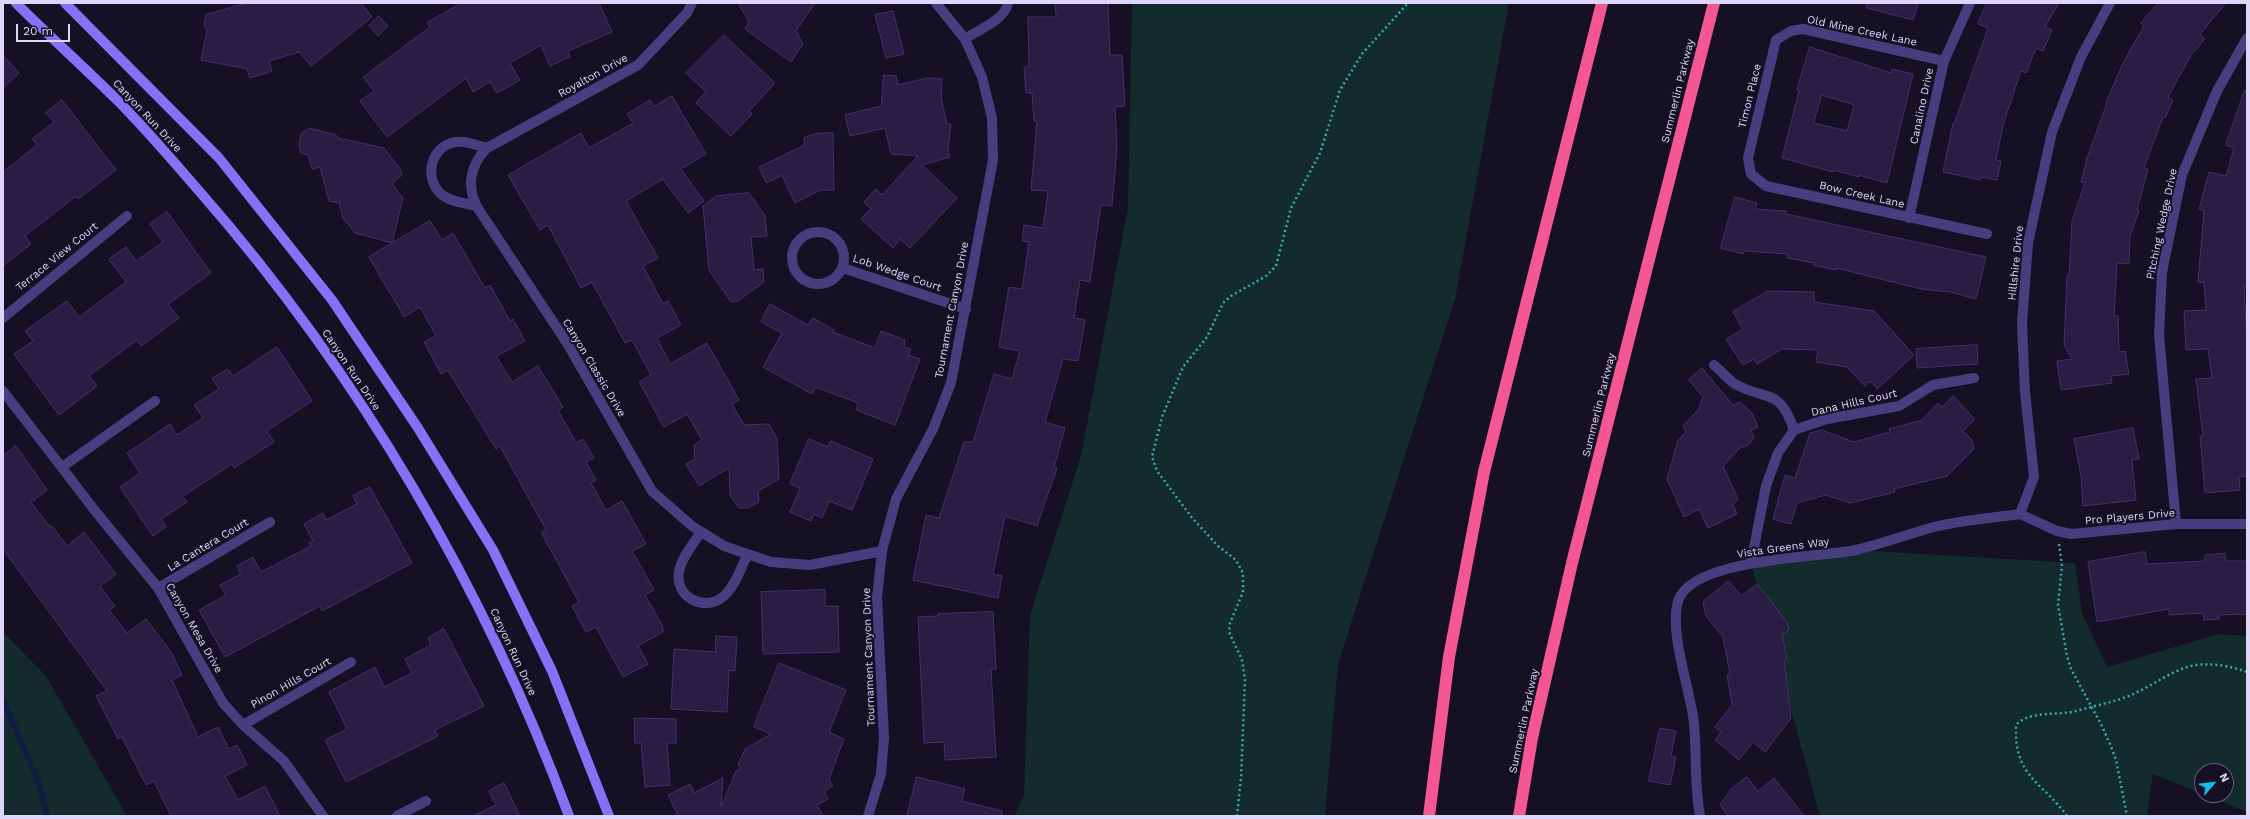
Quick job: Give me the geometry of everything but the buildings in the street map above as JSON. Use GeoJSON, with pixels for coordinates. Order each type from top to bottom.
{"type":"FeatureCollection","features":[{"type":"Feature","properties":{"kind":"highway"},"geometry":{"type":"LineString","coordinates":[[1429,816],[1449,658],[1484,472],[1602,3]]}},
{"type":"Feature","properties":{"kind":"highway","name":"Summerlin Parkway"},"geometry":{"type":"LineString","coordinates":[[1519,816],[1532,738],[1572,564],[1714,3]]}},
{"type":"Feature","properties":{"kind":"street","name":"Canyon Run Drive"},"geometry":{"type":"LineString","coordinates":[[16,3],[117,101],[201,193],[275,284],[341,374],[389,448],[461,572],[524,704],[570,816]]}},
{"type":"Feature","properties":{"kind":"street","name":"Canyon Run Drive"},"geometry":{"type":"LineString","coordinates":[[65,3],[219,158],[332,300],[418,428],[492,550],[545,656],[609,816]]}},
{"type":"Feature","properties":{"kind":"street","name":"Royalton Drive"},"geometry":{"type":"LineString","coordinates":[[471,175],[477,160],[487,148],[638,65],[687,13],[692,3]]}},
{"type":"Feature","properties":{"kind":"street","name":"Tournament Canyon Drive"},"geometry":{"type":"LineString","coordinates":[[868,816],[881,774],[884,738],[877,598],[882,551],[896,499],[933,429],[951,383],[993,160],[992,118],[982,77],[965,39],[936,3]]}},
{"type":"Feature","properties":{"kind":"street"},"geometry":{"type":"LineString","coordinates":[[965,39],[995,20],[1007,9],[1008,3]]}},
{"type":"Feature","properties":{"kind":"street","name":"Canalino Drive"},"geometry":{"type":"LineString","coordinates":[[1909,218],[1944,61],[1970,3]]}},
{"type":"Feature","properties":{"kind":"street","name":"Hillshire Drive"},"geometry":{"type":"LineString","coordinates":[[2020,514],[2034,478],[2025,392],[2022,324],[2028,243],[2052,132],[2081,57],[2110,3]]}},
{"type":"Feature","properties":{"kind":"street","name":"Old Mine Creek Lane"},"geometry":{"type":"LineString","coordinates":[[1776,40],[1791,31],[1803,29],[1944,61]]}},
{"type":"Feature","properties":{"kind":"street","name":"Pitching Wedge Drive"},"geometry":{"type":"LineString","coordinates":[[2176,524],[2159,335],[2162,272],[2182,175],[2217,91],[2247,38]]}},
{"type":"Feature","properties":{"kind":"street","name":"Timon Place"},"geometry":{"type":"LineString","coordinates":[[1748,158],[1776,40]]}},
{"type":"Feature","properties":{"kind":"street"},"geometry":{"type":"LineString","coordinates":[[476,206],[450,200],[441,194],[433,182],[431,164],[438,151],[450,143],[461,141],[487,148]]}},
{"type":"Feature","properties":{"kind":"street","name":"Bow Creek Lane"},"geometry":{"type":"LineString","coordinates":[[1748,158],[1751,174],[1766,186],[1987,234]]}},
{"type":"Feature","properties":{"kind":"street","name":"Canyon Classic Drive"},"geometry":{"type":"LineString","coordinates":[[471,175],[471,191],[476,206],[567,343],[652,491],[701,532],[724,546],[771,562],[810,565],[882,551]]}},
{"type":"Feature","properties":{"kind":"street","name":"Terrace View Court"},"geometry":{"type":"LineString","coordinates":[[3,318],[127,216]]}},
{"type":"Feature","properties":{"kind":"street","name":"Lob Wedge Court"},"geometry":{"type":"LineString","coordinates":[[817,232],[827,233],[836,239],[842,247],[844,258],[842,268],[837,276],[829,282],[819,285],[809,283],[800,278],[794,269],[792,259],[793,249],[798,240],[807,234],[817,232]]}},
{"type":"Feature","properties":{"kind":"street","name":"Lob Wedge Court"},"geometry":{"type":"LineString","coordinates":[[842,268],[966,309]]}},
{"type":"Feature","properties":{"kind":"street"},"geometry":{"type":"LineString","coordinates":[[1714,365],[1735,384],[1774,398],[1788,411],[1794,430],[1778,453],[1766,486],[1751,563]]}},
{"type":"Feature","properties":{"kind":"street","name":"Dana Hills Court"},"geometry":{"type":"LineString","coordinates":[[1794,430],[1827,419],[1899,406],[1933,385],[1974,378]]}},
{"type":"Feature","properties":{"kind":"street","name":"Canyon Mesa Drive"},"geometry":{"type":"LineString","coordinates":[[3,391],[158,588],[223,703],[243,726],[284,761],[323,816]]}},
{"type":"Feature","properties":{"kind":"street"},"geometry":{"type":"LineString","coordinates":[[62,467],[155,401]]}},
{"type":"Feature","properties":{"kind":"street","name":"Pro Players Drive"},"geometry":{"type":"LineString","coordinates":[[2020,514],[2057,531],[2071,534],[2176,524],[2247,524]]}},
{"type":"Feature","properties":{"kind":"street","name":"Vista Greens Way"},"geometry":{"type":"LineString","coordinates":[[1700,816],[1696,795],[1694,723],[1676,627],[1679,600],[1690,585],[1714,572],[1751,563],[1855,550],[1936,527],[2020,514]]}},
{"type":"Feature","properties":{"kind":"street","name":"La Cantera Court"},"geometry":{"type":"LineString","coordinates":[[158,588],[270,522]]}},
{"type":"Feature","properties":{"kind":"street"},"geometry":{"type":"LineString","coordinates":[[701,532],[678,574],[682,590],[694,601],[710,603],[724,596],[748,554]]}},
{"type":"Feature","properties":{"kind":"street","name":"Pinon Hills Court"},"geometry":{"type":"LineString","coordinates":[[243,726],[351,662]]}},
{"type":"Feature","properties":{"kind":"street"},"geometry":{"type":"LineString","coordinates":[[397,816],[426,801]]}},
{"type":"Feature","properties":{"kind":"path"},"geometry":{"type":"LineString","coordinates":[[1236,816],[1241,778],[1245,680],[1242,660],[1229,632],[1230,623],[1243,592],[1243,573],[1236,560],[1218,546],[1193,519],[1157,472],[1152,457],[1162,417],[1183,367],[1207,337],[1223,304],[1231,296],[1266,276],[1276,266],[1291,208],[1320,153],[1340,90],[1362,54],[1408,3]]}},
{"type":"Feature","properties":{"kind":"path"},"geometry":{"type":"LineString","coordinates":[[2057,531],[2062,566],[2058,605],[2063,639],[2071,669],[2102,724],[2116,760],[2127,816]]}},
{"type":"Feature","properties":{"kind":"path"},"geometry":{"type":"LineString","coordinates":[[2067,816],[2027,774],[2016,743],[2016,725],[2026,717],[2068,713],[2092,707],[2134,694],[2180,670],[2195,666],[2214,665],[2234,667],[2247,672]]}},
{"type":"Feature","properties":{"kind":"green space"},"geometry":{"type":"Polygon","coordinates":[[[1132,3],[1509,3],[1455,299],[1338,664],[1325,816],[1015,816],[1024,795],[1030,615],[1081,456],[1128,207],[1132,3]]]}},
{"type":"Feature","properties":{"kind":"green space"},"geometry":{"type":"Polygon","coordinates":[[[1855,550],[2075,563],[2082,613],[2107,667],[2219,634],[2247,636],[2247,812],[2224,803],[2234,803],[2234,763],[2194,763],[2194,791],[2153,774],[2147,816],[1820,816],[1751,563],[1855,550]]]}},
{"type":"Feature","properties":{"kind":"green space"},"geometry":{"type":"Polygon","coordinates":[[[3,632],[46,676],[127,816],[3,816],[3,632]]]}},
{"type":"Feature","properties":{"kind":"waterway"},"geometry":{"type":"LineString","coordinates":[[3,700],[39,783],[47,816]]}}]}
